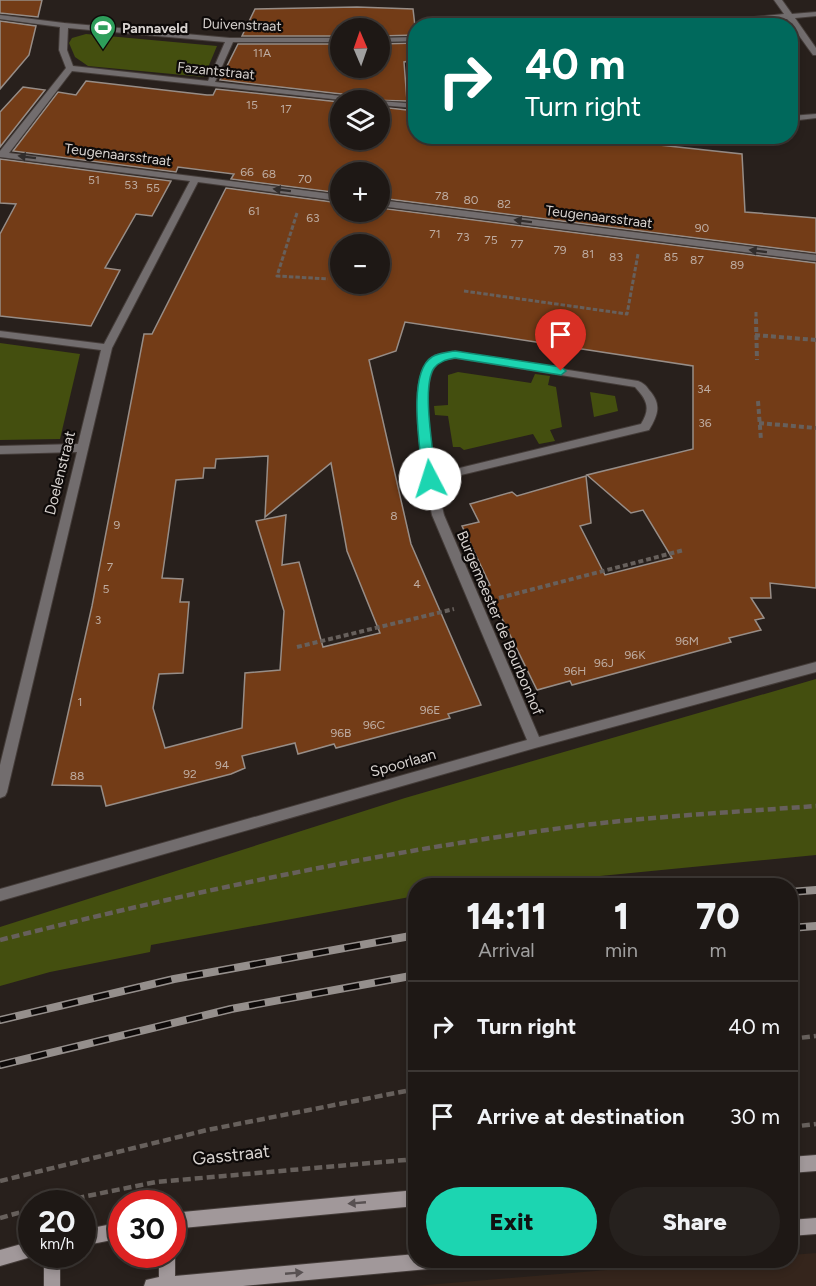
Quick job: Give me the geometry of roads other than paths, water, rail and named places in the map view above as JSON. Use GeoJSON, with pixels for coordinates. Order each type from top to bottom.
{"type":"FeatureCollection","features":[{"type":"Feature","properties":{"kind":"street"},"geometry":{"type":"LineString","coordinates":[[778,0],[790,16]]}},
{"type":"Feature","properties":{"kind":"street"},"geometry":{"type":"LineString","coordinates":[[765,18],[816,14]]}},
{"type":"Feature","properties":{"kind":"street","name":"Duivenstraat"},"geometry":{"type":"LineString","coordinates":[[0,16],[64,26],[230,40],[330,40]]}},
{"type":"Feature","properties":{"kind":"street"},"geometry":{"type":"LineString","coordinates":[[2,154],[70,69],[63,50],[64,26]]}},
{"type":"Feature","properties":{"kind":"street"},"geometry":{"type":"LineString","coordinates":[[798,27],[816,53]]}},
{"type":"Feature","properties":{"kind":"street"},"geometry":{"type":"LineString","coordinates":[[390,40],[408,39]]}},
{"type":"Feature","properties":{"kind":"street"},"geometry":{"type":"LineString","coordinates":[[210,85],[230,40]]}},
{"type":"Feature","properties":{"kind":"street","name":"Fazantstraat"},"geometry":{"type":"LineString","coordinates":[[70,69],[330,97]]}},
{"type":"Feature","properties":{"kind":"street"},"geometry":{"type":"LineString","coordinates":[[390,104],[408,105]]}},
{"type":"Feature","properties":{"kind":"street"},"geometry":{"type":"LineString","coordinates":[[798,117],[816,116]]}},
{"type":"Feature","properties":{"kind":"street","name":"Teugenaarsstraat"},"geometry":{"type":"LineString","coordinates":[[2,154],[330,197]]}},
{"type":"Feature","properties":{"kind":"street","name":"Doelenstraat"},"geometry":{"type":"LineString","coordinates":[[0,792],[81,448],[107,348],[195,179]]}},
{"type":"Feature","properties":{"kind":"street","name":"Teugenaarsstraat"},"geometry":{"type":"LineString","coordinates":[[390,204],[816,258]]}},
{"type":"Feature","properties":{"kind":"street"},"geometry":{"type":"LineString","coordinates":[[0,334],[107,348]]}},
{"type":"Feature","properties":{"kind":"street","name":"Burgemeester de Bourbonhof"},"geometry":{"type":"LineString","coordinates":[[430,479],[645,427],[654,414],[652,399],[638,384],[455,355],[436,359],[427,369],[422,393],[430,479],[438,515],[535,743]]}},
{"type":"Feature","properties":{"kind":"street"},"geometry":{"type":"LineString","coordinates":[[0,450],[81,448]]}},
{"type":"Feature","properties":{"kind":"street","name":"Spoorlaan"},"geometry":{"type":"LineString","coordinates":[[0,895],[535,743],[816,667]]}},
{"type":"Feature","properties":{"kind":"street"},"geometry":{"type":"LineString","coordinates":[[798,1164],[816,1163]]}},
{"type":"Feature","properties":{"kind":"street"},"geometry":{"type":"LineString","coordinates":[[186,1220],[408,1199]]}},
{"type":"Feature","properties":{"kind":"street"},"geometry":{"type":"LineString","coordinates":[[798,1227],[816,1226]]}},
{"type":"Feature","properties":{"kind":"street"},"geometry":{"type":"LineString","coordinates":[[0,1258],[18,1253]]}},
{"type":"Feature","properties":{"kind":"street"},"geometry":{"type":"LineString","coordinates":[[164,1268],[160,1285],[408,1263]]}},
{"type":"Feature","properties":{"kind":"street"},"geometry":{"type":"LineString","coordinates":[[52,1268],[52,1286]]}},
{"type":"Feature","properties":{"kind":"railway"},"geometry":{"type":"LineString","coordinates":[[798,891],[816,890]]}},
{"type":"Feature","properties":{"kind":"railway"},"geometry":{"type":"LineString","coordinates":[[798,927],[816,926]]}},
{"type":"Feature","properties":{"kind":"railway"},"geometry":{"type":"LineString","coordinates":[[0,1020],[174,979],[408,936]]}},
{"type":"Feature","properties":{"kind":"railway"},"geometry":{"type":"LineString","coordinates":[[0,1065],[231,1009],[408,976]]}},
{"type":"Feature","properties":{"kind":"place","name":"Pannaveld"},"geometry":{"type":"Point","coordinates":[103,51]}}]}
